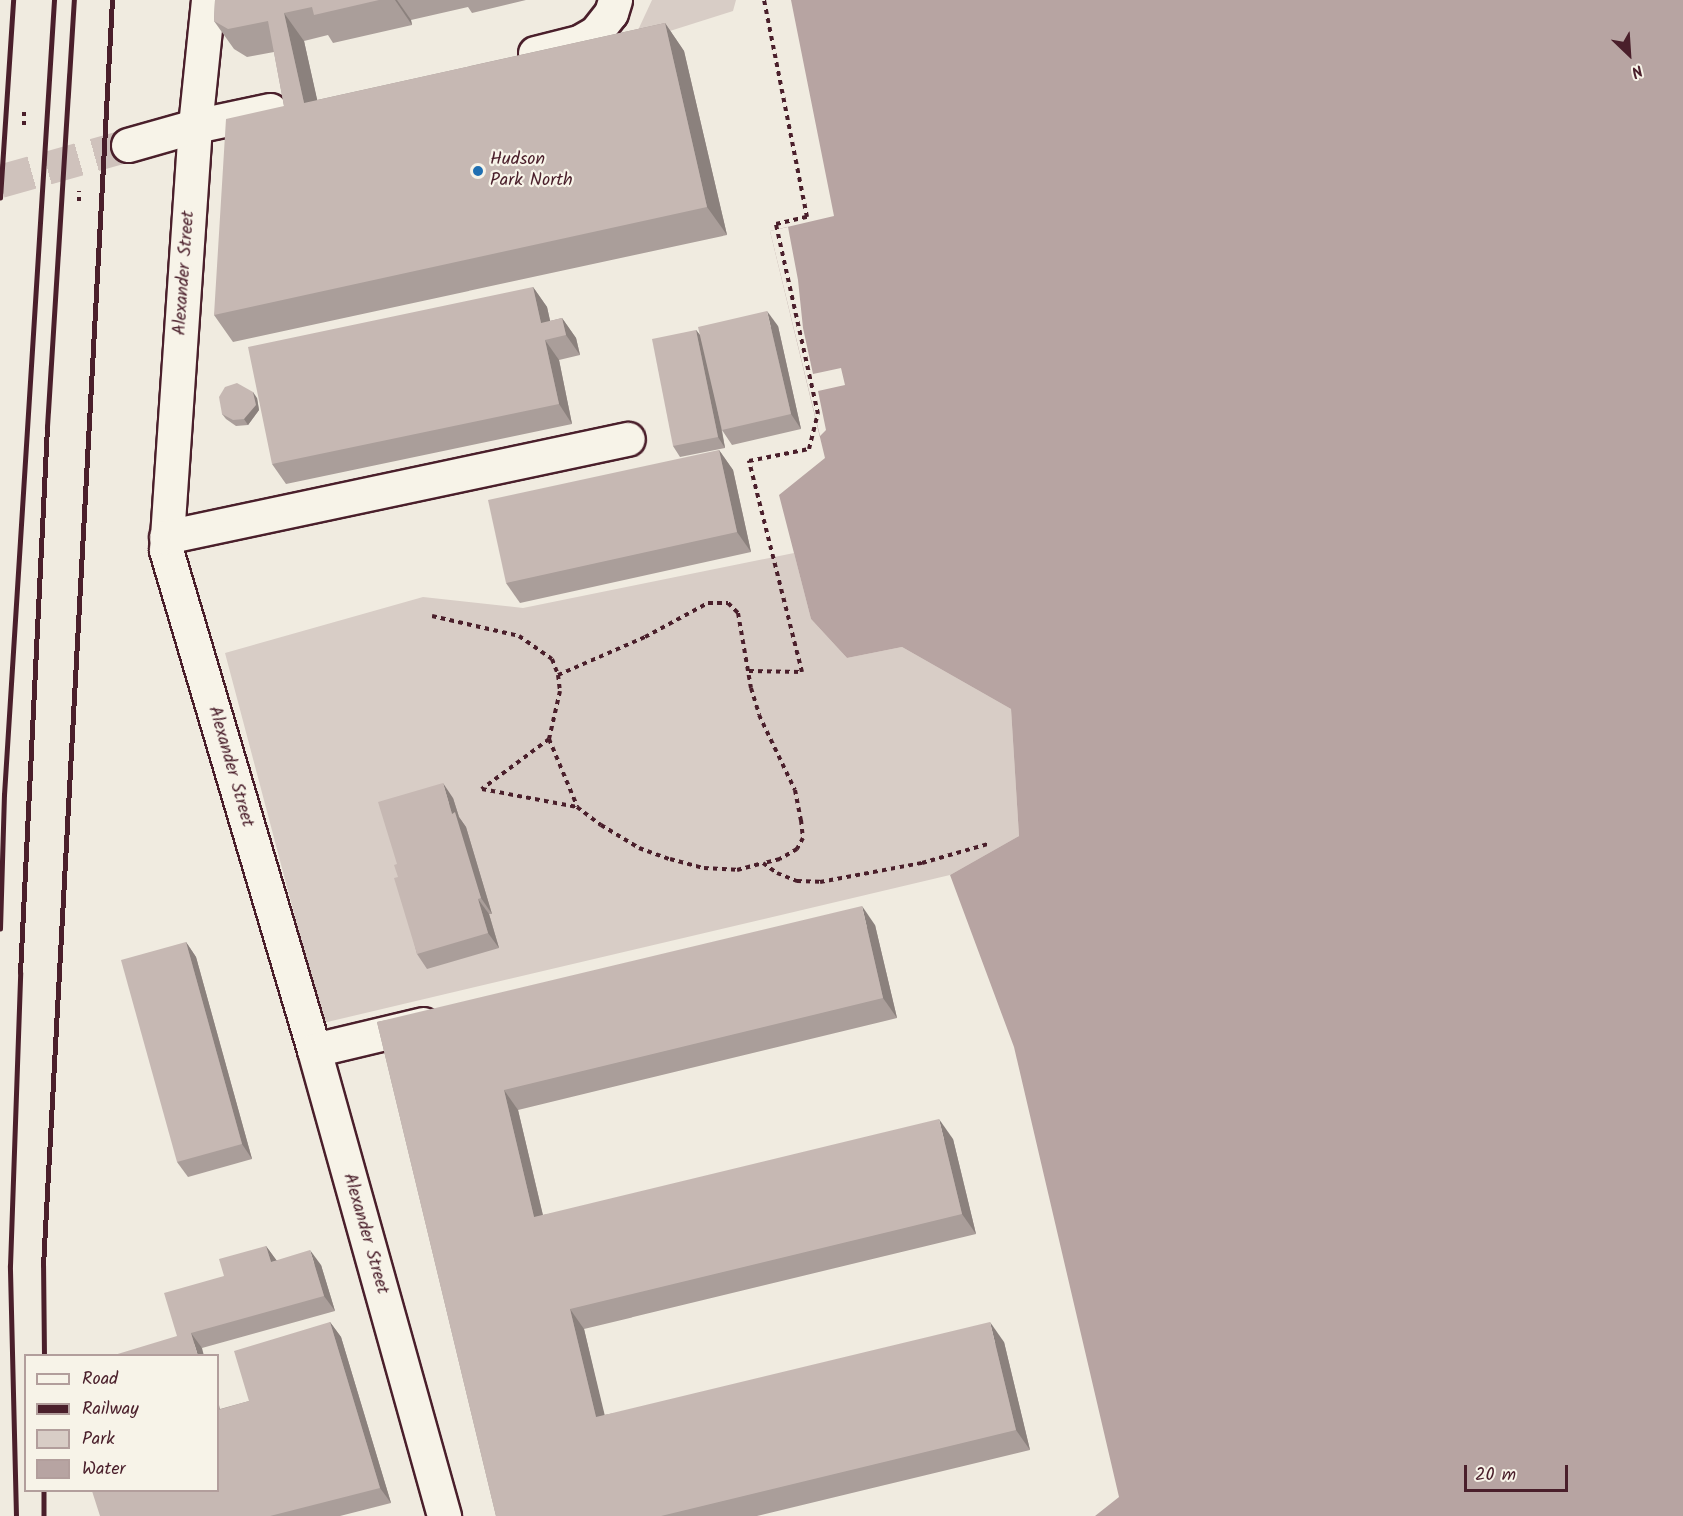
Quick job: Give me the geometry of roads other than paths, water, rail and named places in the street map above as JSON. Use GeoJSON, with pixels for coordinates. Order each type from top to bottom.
{"type":"FeatureCollection","features":[{"type":"Feature","properties":{"kind":"street","name":"Alexander Street"},"geometry":{"type":"LineString","coordinates":[[208,0],[195,126],[165,550],[314,1050],[444,1516]]}},
{"type":"Feature","properties":{"kind":"street"},"geometry":{"type":"LineString","coordinates":[[506,60],[579,42],[596,32],[610,12]]}},
{"type":"Feature","properties":{"kind":"street"},"geometry":{"type":"LineString","coordinates":[[128,145],[195,126],[299,104]]}},
{"type":"Feature","properties":{"kind":"street"},"geometry":{"type":"LineString","coordinates":[[166,537],[628,439]]}},
{"type":"Feature","properties":{"kind":"street"},"geometry":{"type":"LineString","coordinates":[[314,1050],[452,1017]]}},
{"type":"Feature","properties":{"kind":"water"},"geometry":{"type":"Polygon","coordinates":[[[791,0],[1683,0],[1683,1516],[1095,1516],[1119,1497],[1014,1047],[950,875],[1019,836],[1011,709],[902,647],[847,658],[811,619],[779,495],[825,458],[770,231],[834,216],[791,0]]]}},
{"type":"Feature","properties":{"kind":"tunnel"},"geometry":{"type":"LineString","coordinates":[[0,181],[128,145]]}},
{"type":"Feature","properties":{"kind":"railway"},"geometry":{"type":"LineString","coordinates":[[0,198],[13,0]]}},
{"type":"Feature","properties":{"kind":"railway"},"geometry":{"type":"LineString","coordinates":[[0,929],[4,795],[54,0]]}},
{"type":"Feature","properties":{"kind":"railway"},"geometry":{"type":"LineString","coordinates":[[16,1516],[10,1266],[20,973],[47,427],[74,0]]}},
{"type":"Feature","properties":{"kind":"railway"},"geometry":{"type":"LineString","coordinates":[[44,1354],[43,1266],[112,0]]}},
{"type":"Feature","properties":{"kind":"railway"},"geometry":{"type":"LineString","coordinates":[[44,1492],[44,1516]]}},
{"type":"Feature","properties":{"kind":"place","name":"Hudson Park North"},"geometry":{"type":"Point","coordinates":[478,171]}}]}
